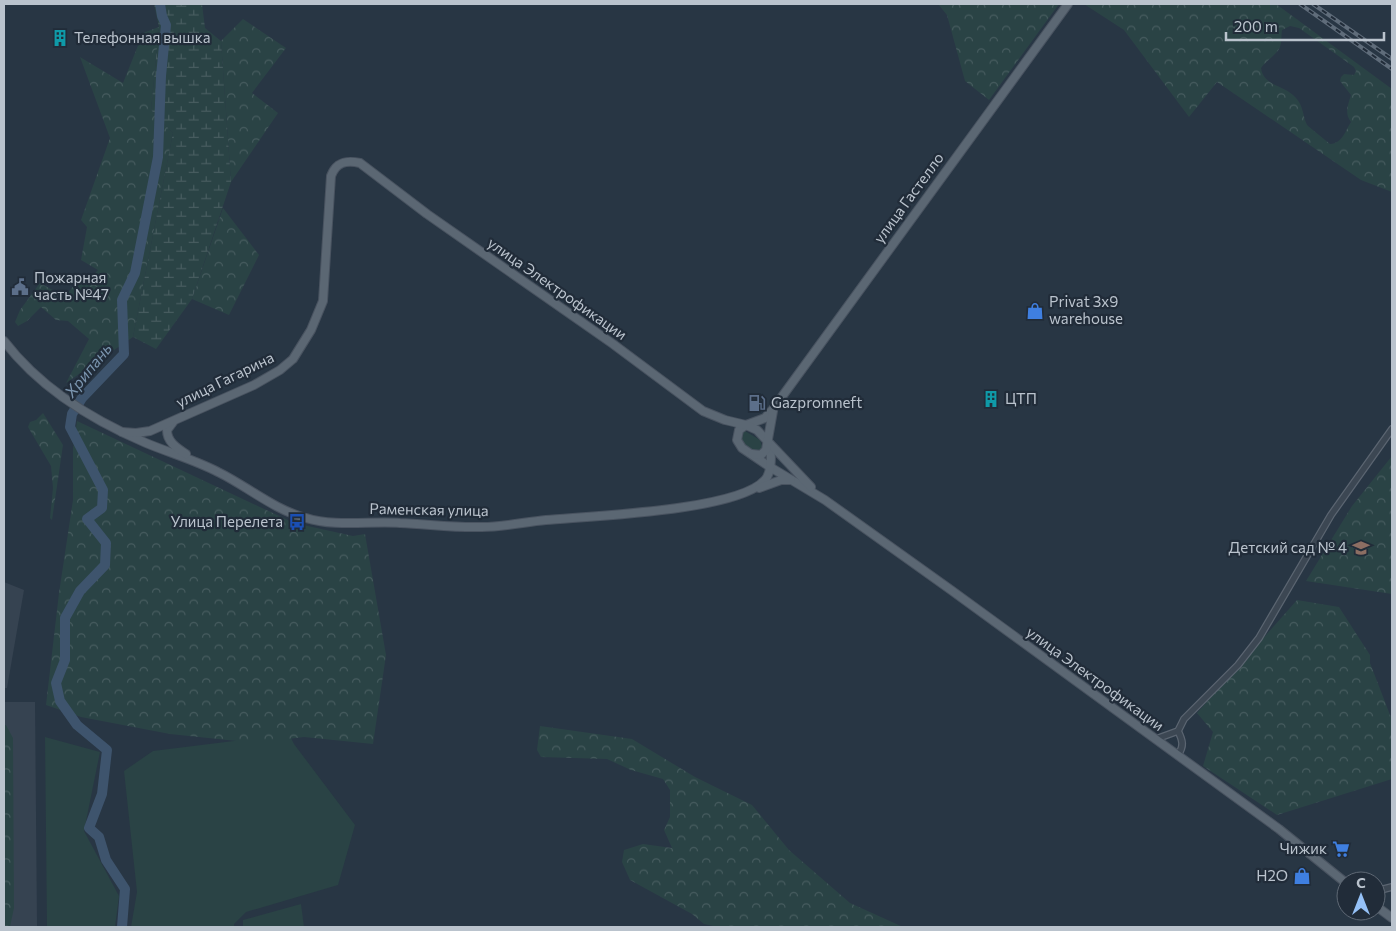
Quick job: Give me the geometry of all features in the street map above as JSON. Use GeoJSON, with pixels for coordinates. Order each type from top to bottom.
{"type":"FeatureCollection","features":[{"type":"Feature","properties":{"kind":"main road","name":"улица Гастелло"},"geometry":{"type":"LineString","coordinates":[[746,425],[766,418],[774,409],[1068,4]]}},
{"type":"Feature","properties":{"kind":"main road","name":"улица Гагарина"},"geometry":{"type":"LineString","coordinates":[[122,432],[150,431],[254,384],[280,370],[293,359],[311,330],[323,301],[331,176],[335,167],[346,161],[360,163]]}},
{"type":"Feature","properties":{"kind":"main road","name":"улица Электрофикации"},"geometry":{"type":"LineString","coordinates":[[360,163],[442,224],[613,344],[703,411],[746,425]]}},
{"type":"Feature","properties":{"kind":"main road","name":"Раменская улица"},"geometry":{"type":"LineString","coordinates":[[4,341],[18,359],[37,377],[70,402],[122,432],[148,444],[194,460],[289,512],[306,519],[318,521],[483,527],[676,508],[725,500],[748,492],[765,481],[770,467]]}},
{"type":"Feature","properties":{"kind":"main road","name":"улица Гастелло"},"geometry":{"type":"LineString","coordinates":[[770,467],[771,454],[768,441],[774,409]]}},
{"type":"Feature","properties":{"kind":"main road"},"geometry":{"type":"LineString","coordinates":[[174,420],[167,430],[168,438],[174,446],[194,460]]}},
{"type":"Feature","properties":{"kind":"main road"},"geometry":{"type":"LineString","coordinates":[[746,425],[757,430],[801,479],[825,500],[742,448],[736,440],[739,430],[746,425]]}},
{"type":"Feature","properties":{"kind":"main road"},"geometry":{"type":"LineString","coordinates":[[148,444],[160,445],[164,438],[161,433],[150,431]]}},
{"type":"Feature","properties":{"kind":"main road"},"geometry":{"type":"LineString","coordinates":[[751,454],[761,455],[764,453],[768,441]]}},
{"type":"Feature","properties":{"kind":"main road"},"geometry":{"type":"LineString","coordinates":[[748,492],[781,480],[791,480]]}},
{"type":"Feature","properties":{"kind":"main road","name":"улица Электрофикации"},"geometry":{"type":"LineString","coordinates":[[825,500],[1156,739],[1279,830],[1336,875]]}},
{"type":"Feature","properties":{"kind":"street"},"geometry":{"type":"LineString","coordinates":[[1156,739],[1178,731],[1184,719],[1238,665],[1259,638],[1330,514],[1392,429]]}},
{"type":"Feature","properties":{"kind":"street"},"geometry":{"type":"LineString","coordinates":[[1178,731],[1183,743],[1178,756]]}},
{"type":"Feature","properties":{"kind":"shaded area"},"geometry":{"type":"Polygon","coordinates":[[[4,582],[24,590],[7,688],[4,688],[4,582]]]}},
{"type":"Feature","properties":{"kind":"shaded area"},"geometry":{"type":"Polygon","coordinates":[[[4,702],[35,702],[37,927],[4,927],[4,702]]]}},
{"type":"Feature","properties":{"kind":"green space"},"geometry":{"type":"Polygon","coordinates":[[[154,4],[202,4],[205,28],[221,41],[231,182],[192,299],[156,349],[133,337],[173,133],[151,110],[159,27],[154,4]]]}},
{"type":"Feature","properties":{"kind":"green space"},"geometry":{"type":"Polygon","coordinates":[[[938,4],[1059,4],[989,100],[965,81],[947,15],[938,4]]]}},
{"type":"Feature","properties":{"kind":"green space"},"geometry":{"type":"Polygon","coordinates":[[[1084,4],[1276,4],[1392,89],[1392,192],[1361,180],[1217,82],[1189,117],[1124,30],[1084,4]],[[1290,26],[1282,30],[1280,47],[1261,68],[1262,74],[1269,81],[1293,95],[1300,103],[1308,126],[1330,144],[1334,143],[1343,136],[1351,122],[1347,112],[1351,95],[1340,81],[1341,77],[1344,74],[1354,75],[1356,71],[1354,67],[1299,28],[1290,26]]]}},
{"type":"Feature","properties":{"kind":"green space"},"geometry":{"type":"Polygon","coordinates":[[[243,19],[286,48],[252,93],[278,113],[231,182],[221,41],[243,19]]]}},
{"type":"Feature","properties":{"kind":"green space"},"geometry":{"type":"Polygon","coordinates":[[[159,27],[151,110],[173,133],[133,337],[66,383],[89,339],[68,321],[56,320],[41,307],[27,321],[18,326],[15,322],[20,310],[40,283],[65,297],[74,285],[88,281],[98,270],[81,260],[87,227],[81,220],[110,138],[80,57],[123,83],[143,33],[159,27]]]}},
{"type":"Feature","properties":{"kind":"green space"},"geometry":{"type":"Polygon","coordinates":[[[223,208],[259,255],[229,315],[192,299],[223,208]]]}},
{"type":"Feature","properties":{"kind":"green space"},"geometry":{"type":"Polygon","coordinates":[[[43,413],[63,445],[52,520],[50,518],[53,488],[51,466],[28,427],[30,422],[36,420],[43,413]]]}},
{"type":"Feature","properties":{"kind":"green space"},"geometry":{"type":"Polygon","coordinates":[[[77,421],[294,523],[353,536],[365,534],[386,655],[373,744],[304,737],[256,743],[170,734],[81,717],[46,705],[59,593],[73,500],[73,449],[77,421]]]}},
{"type":"Feature","properties":{"kind":"green space"},"geometry":{"type":"Polygon","coordinates":[[[745,431],[760,440],[762,446],[760,451],[752,452],[740,443],[742,432],[745,431]]]}},
{"type":"Feature","properties":{"kind":"green space","name":"Детский сад № 4"},"geometry":{"type":"Polygon","coordinates":[[[1392,456],[1392,594],[1306,581],[1352,506],[1392,456]]]}},
{"type":"Feature","properties":{"kind":"green space"},"geometry":{"type":"Polygon","coordinates":[[[1297,600],[1339,607],[1370,655],[1370,663],[1392,720],[1392,779],[1277,815],[1203,766],[1213,732],[1197,713],[1297,600]]]}},
{"type":"Feature","properties":{"kind":"green space"},"geometry":{"type":"Polygon","coordinates":[[[4,725],[6,725],[13,738],[14,908],[10,927],[4,927],[4,725]]]}},
{"type":"Feature","properties":{"kind":"green space"},"geometry":{"type":"Polygon","coordinates":[[[540,726],[632,739],[695,777],[752,805],[789,850],[850,903],[903,927],[718,927],[704,924],[692,914],[630,880],[622,862],[624,850],[643,844],[672,848],[664,830],[670,817],[670,790],[663,779],[631,770],[607,759],[541,757],[537,750],[540,726]]]}},
{"type":"Feature","properties":{"kind":"green space"},"geometry":{"type":"Polygon","coordinates":[[[289,734],[294,744],[355,825],[338,885],[246,912],[234,924],[234,927],[131,927],[137,892],[124,771],[153,751],[289,734]]]}},
{"type":"Feature","properties":{"kind":"green space"},"geometry":{"type":"Polygon","coordinates":[[[45,737],[100,752],[84,831],[119,896],[115,927],[47,927],[45,737]]]}},
{"type":"Feature","properties":{"kind":"green space"},"geometry":{"type":"Polygon","coordinates":[[[301,904],[304,927],[243,927],[243,920],[301,904]]]}},
{"type":"Feature","properties":{"kind":"waterway","name":"Хрипань"},"geometry":{"type":"LineString","coordinates":[[122,927],[125,889],[106,860],[99,837],[89,828],[102,794],[107,750],[77,725],[60,701],[56,683],[65,660],[65,618],[80,591],[105,565],[106,543],[87,519],[102,508],[103,490],[70,427],[72,414],[82,398],[124,354],[122,300],[135,273],[158,157],[161,76],[166,25],[160,4]]}},
{"type":"Feature","properties":{"kind":"railway"},"geometry":{"type":"LineString","coordinates":[[1300,4],[1392,69]]}},
{"type":"Feature","properties":{"kind":"railway"},"geometry":{"type":"LineString","coordinates":[[1313,4],[1392,59]]}},
{"type":"Feature","properties":{"kind":"place","name":"Телефонная вышка"},"geometry":{"type":"Point","coordinates":[60,38]}},
{"type":"Feature","properties":{"kind":"place","name":"Пожарная часть №47"},"geometry":{"type":"Point","coordinates":[20,287]}},
{"type":"Feature","properties":{"kind":"place","name":"Privat 3x9 warehouse"},"geometry":{"type":"Point","coordinates":[1035,311]}},
{"type":"Feature","properties":{"kind":"place","name":"ЦТП"},"geometry":{"type":"Point","coordinates":[991,399]}},
{"type":"Feature","properties":{"kind":"place","name":"Gazpromneft"},"geometry":{"type":"Point","coordinates":[757,403]}},
{"type":"Feature","properties":{"kind":"place","name":"Улица Перелета"},"geometry":{"type":"Point","coordinates":[297,522]}},
{"type":"Feature","properties":{"kind":"place","name":"Детский сад № 4"},"geometry":{"type":"Point","coordinates":[1361,548]}},
{"type":"Feature","properties":{"kind":"place","name":"Чижик"},"geometry":{"type":"Point","coordinates":[1341,849]}},
{"type":"Feature","properties":{"kind":"place","name":"H2O"},"geometry":{"type":"Point","coordinates":[1302,876]}}]}
